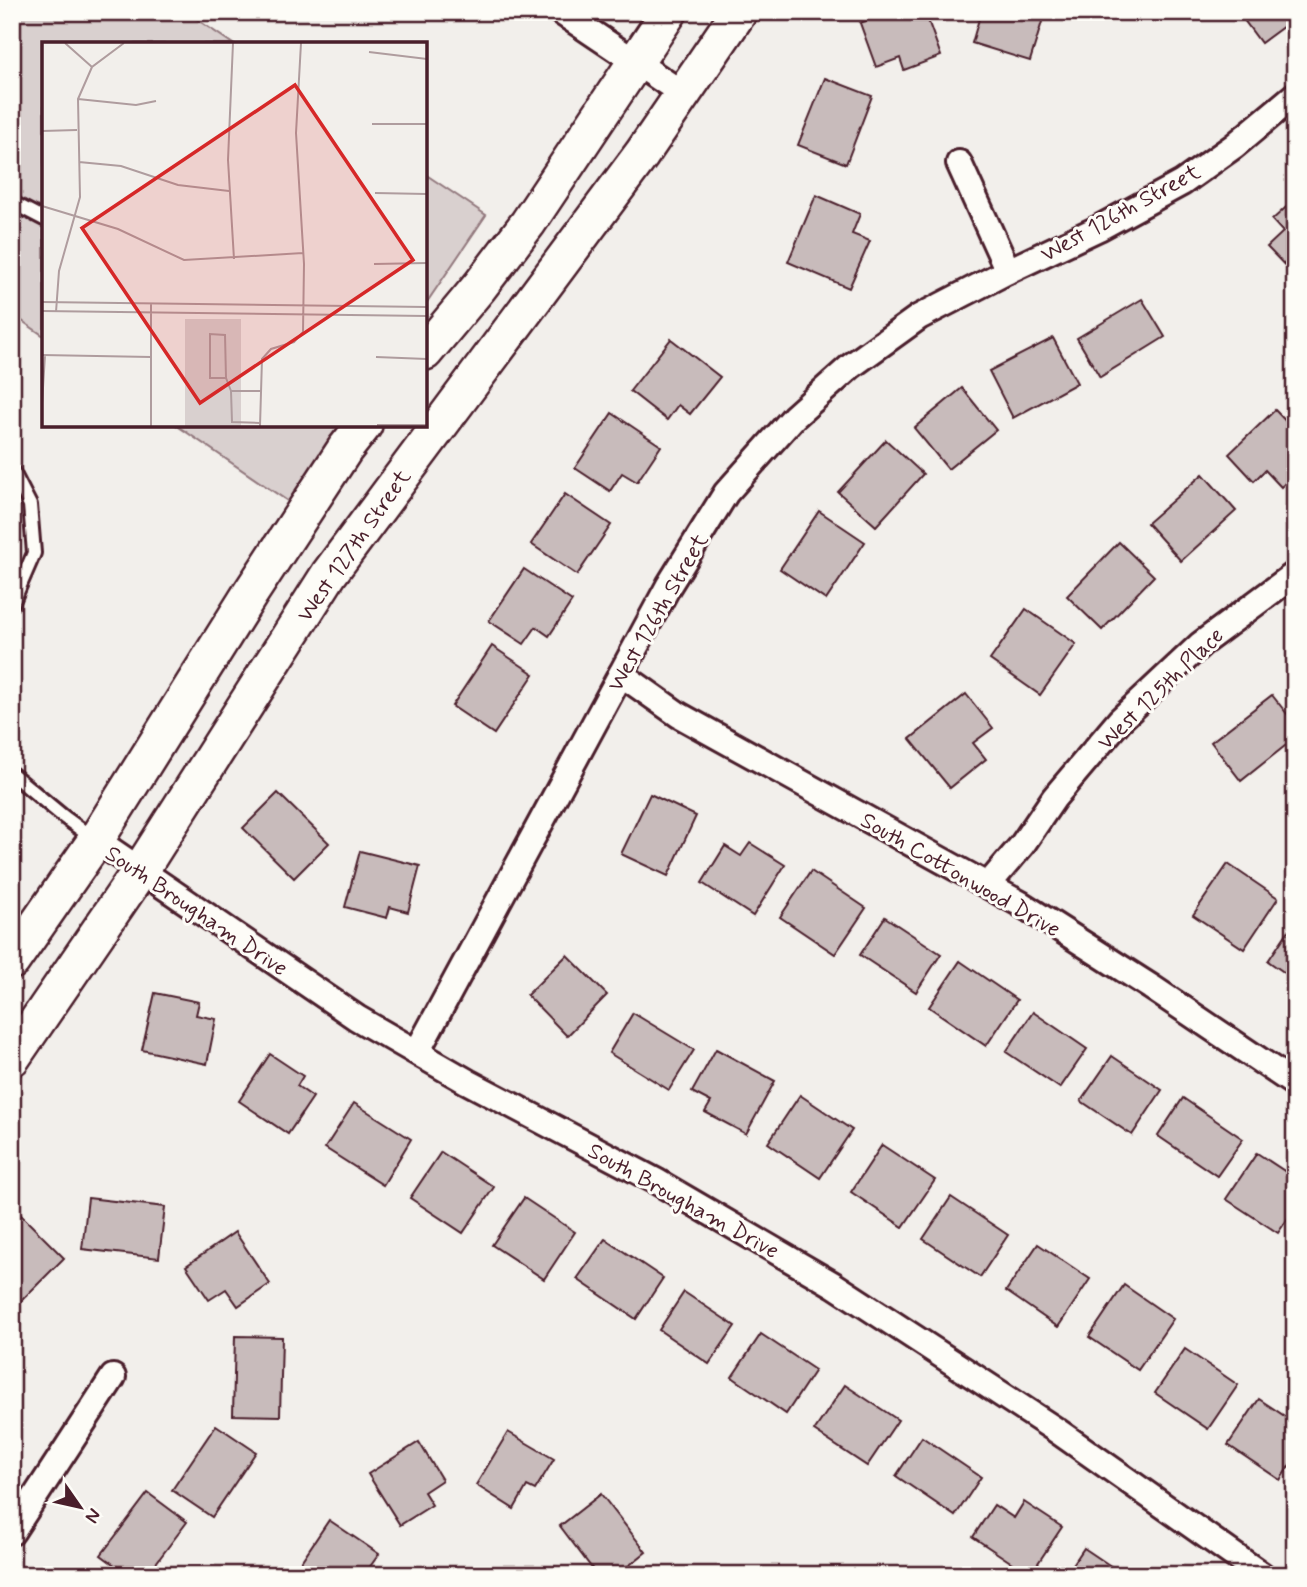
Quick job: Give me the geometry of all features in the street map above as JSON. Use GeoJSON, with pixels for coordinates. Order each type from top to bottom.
{"type":"FeatureCollection","features":[{"type":"Feature","properties":{"kind":"main road"},"geometry":{"type":"LineString","coordinates":[[427,350],[528,223],[669,12]]}},
{"type":"Feature","properties":{"kind":"main road","name":"West 127th Street"},"geometry":{"type":"LineString","coordinates":[[12,1058],[140,871],[329,574],[642,155],[739,12]]}},
{"type":"Feature","properties":{"kind":"main road"},"geometry":{"type":"LineString","coordinates":[[12,961],[96,840],[250,594],[345,449],[362,427]]}},
{"type":"Feature","properties":{"kind":"street"},"geometry":{"type":"LineString","coordinates":[[561,12],[683,94]]}},
{"type":"Feature","properties":{"kind":"street","name":"West 126th Street"},"geometry":{"type":"LineString","coordinates":[[417,1052],[669,586],[726,494],[794,417],[851,366],[919,317],[1099,228],[1182,183],[1234,146],[1295,95]]}},
{"type":"Feature","properties":{"kind":"street"},"geometry":{"type":"LineString","coordinates":[[960,163],[1008,271]]}},
{"type":"Feature","properties":{"kind":"street","name":"West 125th Place"},"geometry":{"type":"LineString","coordinates":[[988,885],[1054,799],[1120,720],[1201,644],[1295,574]]}},
{"type":"Feature","properties":{"kind":"street","name":"South Cottonwood Drive"},"geometry":{"type":"LineString","coordinates":[[621,674],[679,715],[988,885],[1151,987],[1295,1084]]}},
{"type":"Feature","properties":{"kind":"street","name":"South Brougham Drive"},"geometry":{"type":"LineString","coordinates":[[96,840],[357,1018],[468,1082],[656,1181],[834,1285],[1056,1430],[1262,1575]]}},
{"type":"Feature","properties":{"kind":"street"},"geometry":{"type":"LineString","coordinates":[[12,1532],[113,1377]]}},
{"type":"Feature","properties":{"kind":"lane"},"geometry":{"type":"LineString","coordinates":[[12,204],[42,218]]}},
{"type":"Feature","properties":{"kind":"lane"},"geometry":{"type":"LineString","coordinates":[[12,470],[30,505],[34,553],[12,604]]}},
{"type":"Feature","properties":{"kind":"lane"},"geometry":{"type":"LineString","coordinates":[[12,774],[96,840]]}},
{"type":"Feature","properties":{"kind":"shaded area"},"geometry":{"type":"Polygon","coordinates":[[[12,12],[186,12],[230,42],[42,42],[42,335],[12,314],[12,12]]]}},
{"type":"Feature","properties":{"kind":"shaded area"},"geometry":{"type":"Polygon","coordinates":[[[427,175],[486,215],[427,302],[427,175]]]}},
{"type":"Feature","properties":{"kind":"shaded area"},"geometry":{"type":"Polygon","coordinates":[[[179,427],[344,427],[292,504],[179,427]]]}},
{"type":"Feature","properties":{"kind":"building"},"geometry":{"type":"Polygon","coordinates":[[[888,12],[925,12],[941,56],[904,70],[900,58],[876,67],[860,23],[888,12]]]}},
{"type":"Feature","properties":{"kind":"building"},"geometry":{"type":"Polygon","coordinates":[[[981,12],[1045,12],[1030,61],[972,43],[981,12]]]}},
{"type":"Feature","properties":{"kind":"building"},"geometry":{"type":"Polygon","coordinates":[[[1238,12],[1295,12],[1295,18],[1261,43],[1238,12]]]}},
{"type":"Feature","properties":{"kind":"building"},"geometry":{"type":"Polygon","coordinates":[[[825,78],[872,96],[846,164],[798,145],[825,78]]]}},
{"type":"Feature","properties":{"kind":"building"},"geometry":{"type":"Polygon","coordinates":[[[816,195],[860,214],[852,234],[870,241],[849,288],[788,262],[816,195]]]}},
{"type":"Feature","properties":{"kind":"building"},"geometry":{"type":"Polygon","coordinates":[[[1295,199],[1295,276],[1267,247],[1283,232],[1272,220],[1295,199]]]}},
{"type":"Feature","properties":{"kind":"building"},"geometry":{"type":"Polygon","coordinates":[[[1142,299],[1165,337],[1100,377],[1077,338],[1142,299]]]}},
{"type":"Feature","properties":{"kind":"building"},"geometry":{"type":"Polygon","coordinates":[[[1053,338],[1077,383],[1013,418],[989,371],[1053,338]]]}},
{"type":"Feature","properties":{"kind":"building"},"geometry":{"type":"Polygon","coordinates":[[[671,339],[720,377],[690,414],[678,405],[667,420],[630,391],[671,339]]]}},
{"type":"Feature","properties":{"kind":"building"},"geometry":{"type":"Polygon","coordinates":[[[962,388],[996,430],[948,469],[914,428],[962,388]]]}},
{"type":"Feature","properties":{"kind":"building"},"geometry":{"type":"Polygon","coordinates":[[[1275,410],[1295,431],[1295,474],[1281,487],[1265,470],[1254,481],[1229,454],[1275,410]]]}},
{"type":"Feature","properties":{"kind":"building"},"geometry":{"type":"Polygon","coordinates":[[[612,413],[661,446],[637,482],[622,473],[610,491],[575,468],[612,413]]]}},
{"type":"Feature","properties":{"kind":"building"},"geometry":{"type":"Polygon","coordinates":[[[886,440],[923,474],[876,526],[838,492],[886,440]]]}},
{"type":"Feature","properties":{"kind":"building"},"geometry":{"type":"Polygon","coordinates":[[[1203,474],[1236,511],[1181,561],[1147,523],[1203,474]]]}},
{"type":"Feature","properties":{"kind":"building"},"geometry":{"type":"Polygon","coordinates":[[[565,494],[611,525],[577,575],[531,544],[565,494]]]}},
{"type":"Feature","properties":{"kind":"building"},"geometry":{"type":"Polygon","coordinates":[[[819,511],[865,542],[826,600],[780,569],[819,511]]]}},
{"type":"Feature","properties":{"kind":"building"},"geometry":{"type":"Polygon","coordinates":[[[1119,542],[1154,576],[1102,630],[1067,596],[1119,542]]]}},
{"type":"Feature","properties":{"kind":"building"},"geometry":{"type":"Polygon","coordinates":[[[524,569],[572,601],[549,636],[536,627],[524,644],[489,621],[524,569]]]}},
{"type":"Feature","properties":{"kind":"building"},"geometry":{"type":"Polygon","coordinates":[[[1026,609],[1076,644],[1040,695],[990,660],[1026,609]]]}},
{"type":"Feature","properties":{"kind":"building"},"geometry":{"type":"Polygon","coordinates":[[[492,646],[534,674],[494,734],[452,706],[492,646]]]}},
{"type":"Feature","properties":{"kind":"building"},"geometry":{"type":"Polygon","coordinates":[[[966,694],[993,728],[973,743],[986,759],[950,788],[910,739],[966,694]]]}},
{"type":"Feature","properties":{"kind":"building"},"geometry":{"type":"Polygon","coordinates":[[[1272,695],[1295,724],[1295,738],[1241,781],[1211,742],[1272,695]]]}},
{"type":"Feature","properties":{"kind":"building"},"geometry":{"type":"Polygon","coordinates":[[[278,793],[329,843],[294,878],[243,828],[278,793]]]}},
{"type":"Feature","properties":{"kind":"building"},"geometry":{"type":"Polygon","coordinates":[[[650,794],[696,816],[668,876],[621,854],[650,794]]]}},
{"type":"Feature","properties":{"kind":"building"},"geometry":{"type":"Polygon","coordinates":[[[750,843],[785,865],[753,916],[702,883],[725,846],[741,856],[750,843]]]}},
{"type":"Feature","properties":{"kind":"building"},"geometry":{"type":"Polygon","coordinates":[[[360,851],[420,866],[408,912],[390,907],[387,918],[345,907],[360,851]]]}},
{"type":"Feature","properties":{"kind":"building"},"geometry":{"type":"Polygon","coordinates":[[[1228,864],[1278,898],[1244,949],[1193,915],[1228,864]]]}},
{"type":"Feature","properties":{"kind":"building"},"geometry":{"type":"Polygon","coordinates":[[[811,871],[866,908],[835,954],[780,917],[811,871]]]}},
{"type":"Feature","properties":{"kind":"building"},"geometry":{"type":"Polygon","coordinates":[[[885,917],[941,954],[916,992],[860,955],[885,917]]]}},
{"type":"Feature","properties":{"kind":"building"},"geometry":{"type":"Polygon","coordinates":[[[1295,921],[1295,980],[1268,961],[1295,921]]]}},
{"type":"Feature","properties":{"kind":"building"},"geometry":{"type":"Polygon","coordinates":[[[567,955],[607,995],[567,1036],[527,995],[567,955]]]}},
{"type":"Feature","properties":{"kind":"building"},"geometry":{"type":"Polygon","coordinates":[[[960,961],[1017,1000],[986,1046],[929,1007],[960,961]]]}},
{"type":"Feature","properties":{"kind":"building"},"geometry":{"type":"Polygon","coordinates":[[[155,993],[199,1002],[196,1015],[216,1019],[207,1064],[142,1050],[155,993]]]}},
{"type":"Feature","properties":{"kind":"building"},"geometry":{"type":"Polygon","coordinates":[[[1033,1012],[1087,1049],[1060,1088],[1006,1052],[1033,1012]]]}},
{"type":"Feature","properties":{"kind":"building"},"geometry":{"type":"Polygon","coordinates":[[[633,1013],[694,1050],[669,1090],[609,1053],[633,1013]]]}},
{"type":"Feature","properties":{"kind":"building"},"geometry":{"type":"Polygon","coordinates":[[[716,1049],[775,1081],[746,1134],[705,1112],[711,1102],[692,1092],[716,1049]]]}},
{"type":"Feature","properties":{"kind":"building"},"geometry":{"type":"Polygon","coordinates":[[[270,1054],[303,1076],[297,1086],[313,1097],[288,1134],[239,1101],[270,1054]]]}},
{"type":"Feature","properties":{"kind":"building"},"geometry":{"type":"Polygon","coordinates":[[[1112,1056],[1162,1090],[1132,1135],[1081,1101],[1112,1056]]]}},
{"type":"Feature","properties":{"kind":"building"},"geometry":{"type":"Polygon","coordinates":[[[800,1095],[852,1130],[820,1178],[768,1143],[800,1095]]]}},
{"type":"Feature","properties":{"kind":"building"},"geometry":{"type":"Polygon","coordinates":[[[1183,1098],[1243,1139],[1217,1176],[1158,1136],[1183,1098]]]}},
{"type":"Feature","properties":{"kind":"building"},"geometry":{"type":"Polygon","coordinates":[[[354,1103],[411,1139],[383,1185],[325,1148],[354,1103]]]}},
{"type":"Feature","properties":{"kind":"building"},"geometry":{"type":"Polygon","coordinates":[[[882,1145],[935,1180],[903,1227],[851,1192],[882,1145]]]}},
{"type":"Feature","properties":{"kind":"building"},"geometry":{"type":"Polygon","coordinates":[[[441,1152],[494,1187],[463,1233],[410,1198],[441,1152]]]}},
{"type":"Feature","properties":{"kind":"building"},"geometry":{"type":"Polygon","coordinates":[[[1257,1153],[1295,1178],[1295,1208],[1278,1233],[1226,1199],[1257,1153]]]}},
{"type":"Feature","properties":{"kind":"building"},"geometry":{"type":"Polygon","coordinates":[[[951,1197],[1008,1235],[980,1277],[923,1239],[951,1197]]]}},
{"type":"Feature","properties":{"kind":"building"},"geometry":{"type":"Polygon","coordinates":[[[88,1198],[165,1207],[159,1258],[82,1249],[88,1198]]]}},
{"type":"Feature","properties":{"kind":"building"},"geometry":{"type":"Polygon","coordinates":[[[524,1198],[575,1232],[544,1279],[492,1245],[524,1198]]]}},
{"type":"Feature","properties":{"kind":"building"},"geometry":{"type":"Polygon","coordinates":[[[21,1215],[64,1258],[18,1304],[12,1298],[12,1224],[21,1215]]]}},
{"type":"Feature","properties":{"kind":"building"},"geometry":{"type":"Polygon","coordinates":[[[235,1232],[270,1284],[238,1306],[226,1289],[209,1300],[186,1266],[235,1232]]]}},
{"type":"Feature","properties":{"kind":"building"},"geometry":{"type":"Polygon","coordinates":[[[605,1239],[663,1278],[636,1319],[577,1279],[605,1239]]]}},
{"type":"Feature","properties":{"kind":"building"},"geometry":{"type":"Polygon","coordinates":[[[1038,1244],[1090,1279],[1058,1327],[1006,1291],[1038,1244]]]}},
{"type":"Feature","properties":{"kind":"building"},"geometry":{"type":"Polygon","coordinates":[[[1124,1285],[1173,1319],[1138,1370],[1089,1337],[1124,1285]]]}},
{"type":"Feature","properties":{"kind":"building"},"geometry":{"type":"Polygon","coordinates":[[[684,1292],[735,1326],[709,1364],[659,1330],[684,1292]]]}},
{"type":"Feature","properties":{"kind":"building"},"geometry":{"type":"Polygon","coordinates":[[[761,1334],[815,1370],[786,1414],[732,1377],[761,1334]]]}},
{"type":"Feature","properties":{"kind":"building"},"geometry":{"type":"Polygon","coordinates":[[[235,1336],[282,1337],[280,1416],[233,1415],[235,1336]]]}},
{"type":"Feature","properties":{"kind":"building"},"geometry":{"type":"Polygon","coordinates":[[[1185,1349],[1238,1385],[1208,1429],[1155,1393],[1185,1349]]]}},
{"type":"Feature","properties":{"kind":"building"},"geometry":{"type":"Polygon","coordinates":[[[845,1385],[898,1420],[867,1466],[814,1431],[845,1385]]]}},
{"type":"Feature","properties":{"kind":"building"},"geometry":{"type":"Polygon","coordinates":[[[1259,1399],[1295,1423],[1295,1457],[1280,1480],[1228,1445],[1259,1399]]]}},
{"type":"Feature","properties":{"kind":"building"},"geometry":{"type":"Polygon","coordinates":[[[216,1425],[256,1452],[212,1517],[172,1490],[216,1425]]]}},
{"type":"Feature","properties":{"kind":"building"},"geometry":{"type":"Polygon","coordinates":[[[508,1432],[554,1459],[535,1490],[527,1486],[514,1509],[476,1485],[508,1432]]]}},
{"type":"Feature","properties":{"kind":"building"},"geometry":{"type":"Polygon","coordinates":[[[922,1437],[981,1477],[955,1516],[896,1476],[922,1437]]]}},
{"type":"Feature","properties":{"kind":"building"},"geometry":{"type":"Polygon","coordinates":[[[419,1442],[442,1480],[424,1492],[432,1505],[400,1525],[368,1474],[419,1442]]]}},
{"type":"Feature","properties":{"kind":"building"},"geometry":{"type":"Polygon","coordinates":[[[148,1493],[187,1522],[147,1575],[128,1575],[101,1555],[148,1493]]]}},
{"type":"Feature","properties":{"kind":"building"},"geometry":{"type":"Polygon","coordinates":[[[601,1494],[646,1552],[617,1575],[597,1575],[560,1526],[601,1494]]]}},
{"type":"Feature","properties":{"kind":"building"},"geometry":{"type":"Polygon","coordinates":[[[1024,1502],[1062,1527],[1030,1575],[973,1537],[994,1505],[1014,1518],[1024,1502]]]}},
{"type":"Feature","properties":{"kind":"building"},"geometry":{"type":"Polygon","coordinates":[[[329,1520],[379,1554],[364,1575],[292,1575],[329,1520]]]}},
{"type":"Feature","properties":{"kind":"building"},"geometry":{"type":"Polygon","coordinates":[[[1084,1548],[1124,1575],[1066,1575],[1084,1548]]]}}]}
